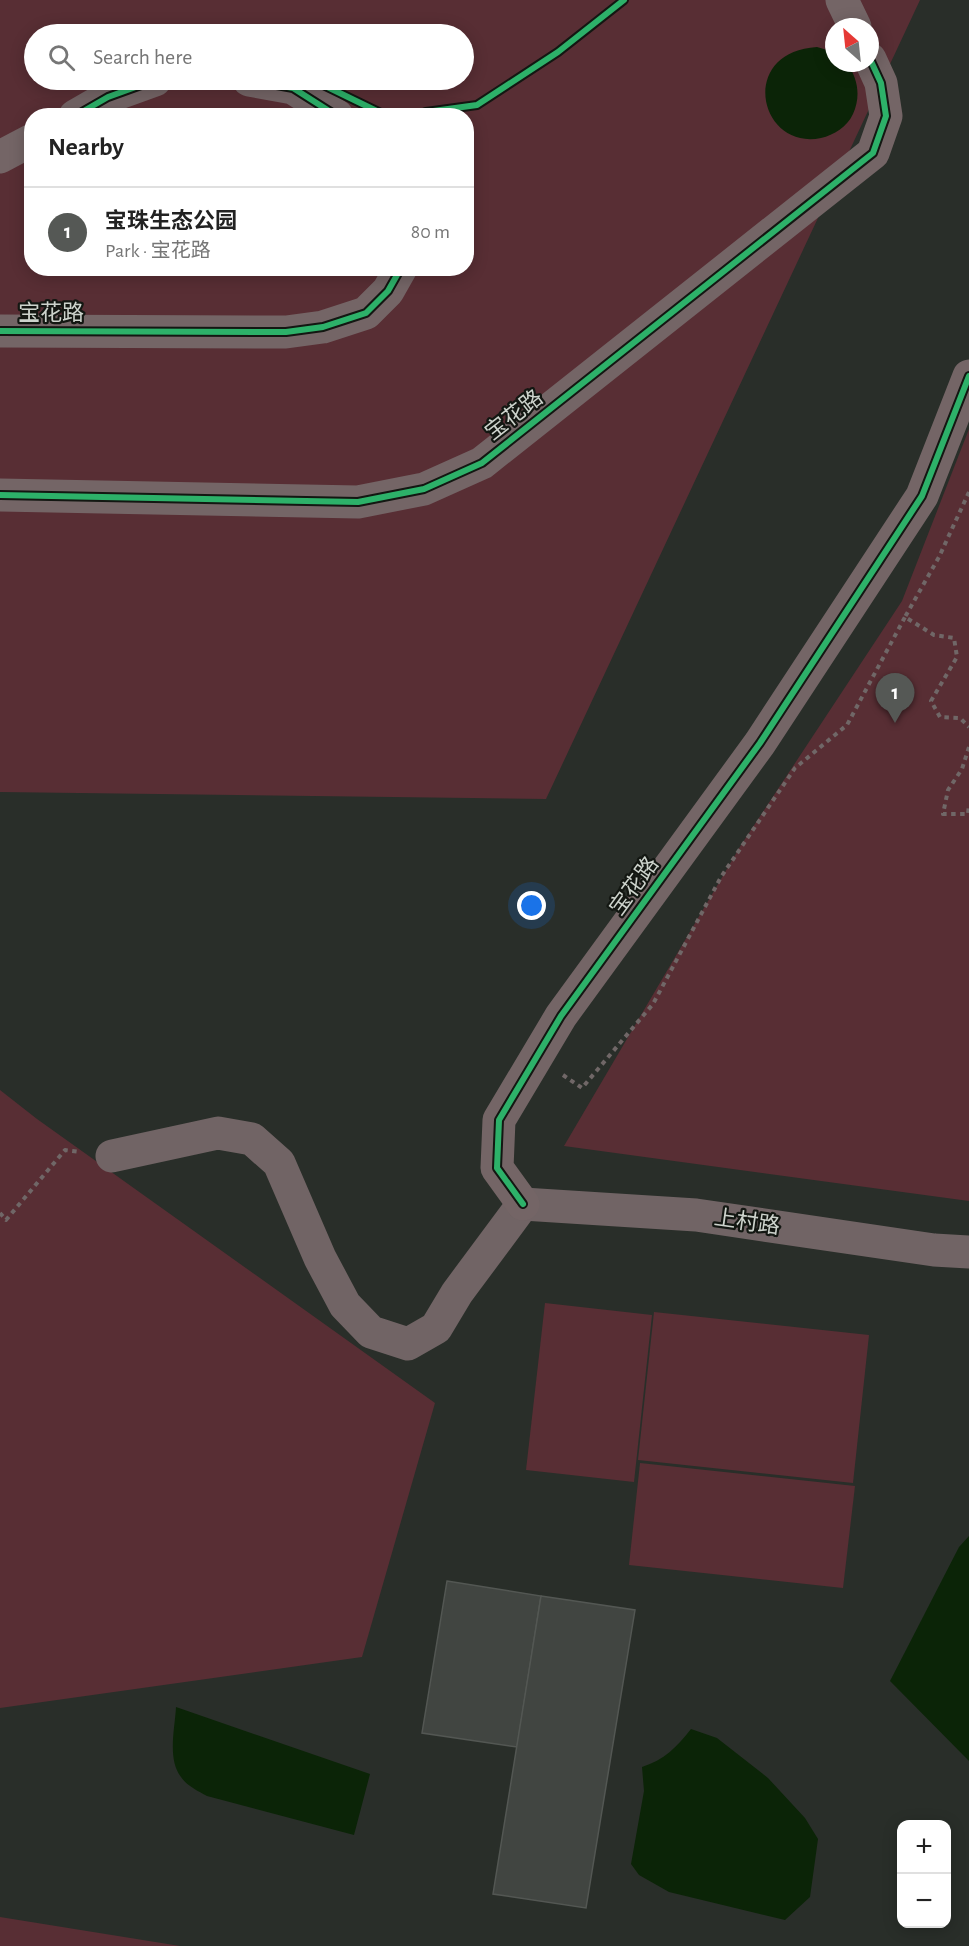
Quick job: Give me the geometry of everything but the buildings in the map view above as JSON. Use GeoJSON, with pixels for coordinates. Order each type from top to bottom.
{"type":"FeatureCollection","features":[{"type":"Feature","properties":{"kind":"main road"},"geometry":{"type":"LineString","coordinates":[[842,0],[851,18]]}},
{"type":"Feature","properties":{"kind":"main road","name":"宝花路"},"geometry":{"type":"LineString","coordinates":[[0,495],[358,502],[424,489],[482,463],[873,153],[886,116],[881,82],[876,72]]}},
{"type":"Feature","properties":{"kind":"main road"},"geometry":{"type":"LineString","coordinates":[[89,108],[108,97],[127,90]]}},
{"type":"Feature","properties":{"kind":"main road"},"geometry":{"type":"LineString","coordinates":[[296,90],[324,108]]}},
{"type":"Feature","properties":{"kind":"main road"},"geometry":{"type":"LineString","coordinates":[[0,157],[24,144]]}},
{"type":"Feature","properties":{"kind":"main road","name":"宝花路"},"geometry":{"type":"LineString","coordinates":[[0,331],[286,332],[323,327],[366,313],[388,291],[396,276]]}},
{"type":"Feature","properties":{"kind":"main road","name":"宝花路"},"geometry":{"type":"LineString","coordinates":[[523,1203],[497,1168],[499,1120],[561,1016],[760,743],[922,496],[951,427],[969,376]]}},
{"type":"Feature","properties":{"kind":"street"},"geometry":{"type":"LineString","coordinates":[[112,1156],[218,1133],[252,1139],[279,1163],[320,1258],[345,1305],[371,1332],[408,1344],[436,1328],[457,1293],[523,1203]]}},
{"type":"Feature","properties":{"kind":"street","name":"上村路"},"geometry":{"type":"LineString","coordinates":[[523,1203],[696,1215],[934,1250],[969,1252]]}},
{"type":"Feature","properties":{"kind":"path"},"geometry":{"type":"LineString","coordinates":[[537,1055],[582,1088],[653,1004],[721,877],[795,768],[847,725],[904,617],[939,557],[969,492]]}},
{"type":"Feature","properties":{"kind":"path"},"geometry":{"type":"LineString","coordinates":[[904,617],[934,635],[954,638],[957,657],[931,701],[940,717],[960,718],[969,727]]}},
{"type":"Feature","properties":{"kind":"path"},"geometry":{"type":"LineString","coordinates":[[969,747],[962,769],[948,790],[943,814],[968,814],[969,804]]}},
{"type":"Feature","properties":{"kind":"path"},"geometry":{"type":"LineString","coordinates":[[0,1213],[6,1220],[65,1150]]}},
{"type":"Feature","properties":{"kind":"shaded area"},"geometry":{"type":"Polygon","coordinates":[[[0,0],[920,0],[546,799],[0,792],[0,0]]]}},
{"type":"Feature","properties":{"kind":"shaded area"},"geometry":{"type":"Polygon","coordinates":[[[817,47],[825,49],[825,72],[852,72],[854,75],[858,94],[853,114],[840,130],[831,135],[821,138],[800,138],[783,130],[771,116],[766,99],[767,81],[775,65],[792,53],[817,47]]]}},
{"type":"Feature","properties":{"kind":"shaded area"},"geometry":{"type":"Polygon","coordinates":[[[969,429],[969,1201],[564,1146],[741,845],[902,601],[969,429]]]}},
{"type":"Feature","properties":{"kind":"shaded area"},"geometry":{"type":"Polygon","coordinates":[[[0,1090],[37,1119],[435,1403],[362,1657],[0,1708],[0,1090]]]}},
{"type":"Feature","properties":{"kind":"shaded area"},"geometry":{"type":"Polygon","coordinates":[[[545,1303],[652,1315],[634,1482],[526,1470],[545,1303]]]}},
{"type":"Feature","properties":{"kind":"shaded area"},"geometry":{"type":"Polygon","coordinates":[[[654,1312],[869,1335],[853,1483],[638,1460],[654,1312]]]}},
{"type":"Feature","properties":{"kind":"shaded area"},"geometry":{"type":"Polygon","coordinates":[[[640,1463],[855,1486],[843,1588],[629,1565],[640,1463]]]}},
{"type":"Feature","properties":{"kind":"shaded area"},"geometry":{"type":"Polygon","coordinates":[[[969,1536],[969,1761],[890,1681],[959,1547],[969,1536]]]}},
{"type":"Feature","properties":{"kind":"shaded area"},"geometry":{"type":"Polygon","coordinates":[[[176,1707],[370,1774],[354,1835],[207,1796],[189,1786],[181,1777],[174,1761],[176,1707]]]}},
{"type":"Feature","properties":{"kind":"shaded area"},"geometry":{"type":"Polygon","coordinates":[[[691,1729],[717,1738],[768,1778],[805,1818],[818,1839],[810,1897],[785,1920],[669,1892],[639,1875],[631,1864],[644,1791],[642,1767],[670,1752],[691,1729]]]}},
{"type":"Feature","properties":{"kind":"shaded area"},"geometry":{"type":"Polygon","coordinates":[[[0,1917],[180,1946],[0,1946],[0,1917]]]}},
{"type":"Feature","properties":{"kind":"cycle path"},"geometry":{"type":"LineString","coordinates":[[455,108],[477,105],[558,52],[624,0]]}},
{"type":"Feature","properties":{"kind":"cycle path"},"geometry":{"type":"LineString","coordinates":[[0,495],[358,502],[424,489],[482,463],[873,153],[886,116],[881,83],[876,72]]}},
{"type":"Feature","properties":{"kind":"cycle path"},"geometry":{"type":"LineString","coordinates":[[89,108],[108,97],[127,90]]}},
{"type":"Feature","properties":{"kind":"cycle path"},"geometry":{"type":"LineString","coordinates":[[296,90],[324,108]]}},
{"type":"Feature","properties":{"kind":"cycle path"},"geometry":{"type":"LineString","coordinates":[[334,90],[371,108]]}},
{"type":"Feature","properties":{"kind":"cycle path"},"geometry":{"type":"LineString","coordinates":[[0,331],[286,332],[323,327],[366,313],[388,291],[396,276]]}},
{"type":"Feature","properties":{"kind":"cycle path"},"geometry":{"type":"LineString","coordinates":[[523,1204],[497,1168],[499,1120],[561,1016],[760,743],[922,496],[969,376]]}},
{"type":"Feature","properties":{"kind":"place","name":"宝珠生态公园"},"geometry":{"type":"Point","coordinates":[895,723]}}]}
